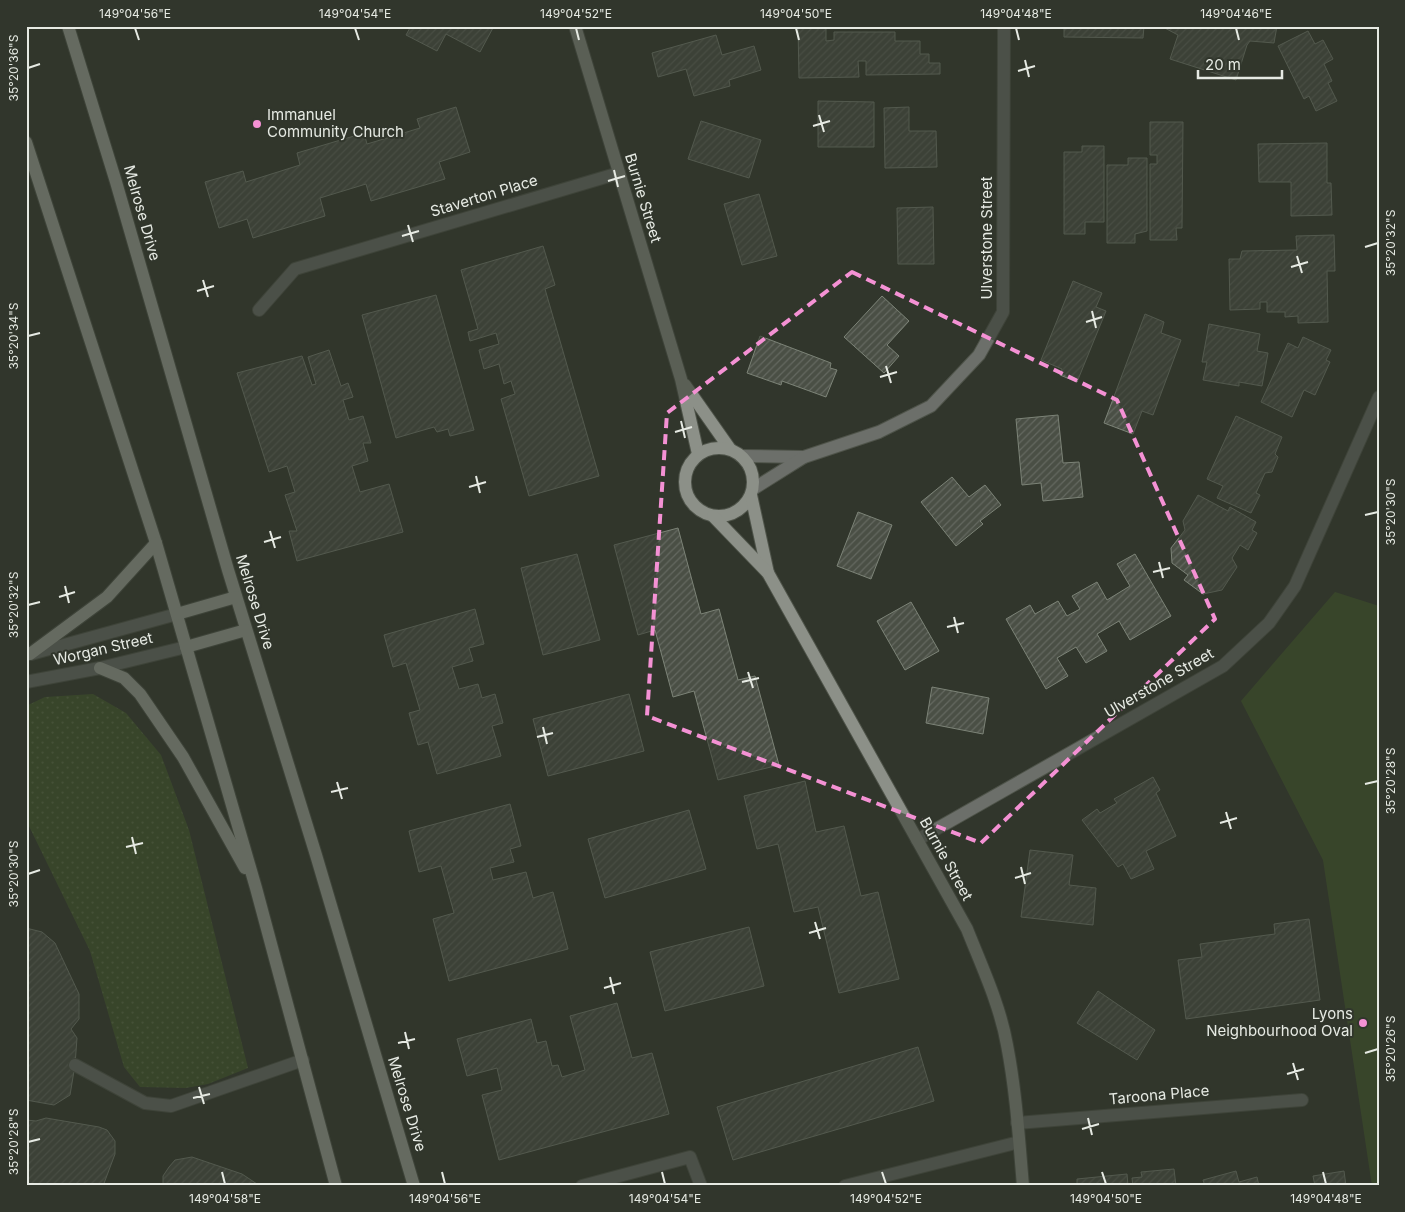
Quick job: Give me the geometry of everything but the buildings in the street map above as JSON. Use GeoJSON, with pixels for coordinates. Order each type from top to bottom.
{"type":"FeatureCollection","features":[{"type":"Feature","properties":{"kind":"main road","name":"Melrose Drive"},"geometry":{"type":"LineString","coordinates":[[68,26],[116,182],[236,597],[316,855],[414,1186]]}},
{"type":"Feature","properties":{"kind":"main road"},"geometry":{"type":"LineString","coordinates":[[26,142],[156,542],[256,888],[336,1186]]}},
{"type":"Feature","properties":{"kind":"main road"},"geometry":{"type":"LineString","coordinates":[[28,655],[107,597],[156,542]]}},
{"type":"Feature","properties":{"kind":"main road"},"geometry":{"type":"LineString","coordinates":[[177,614],[236,597]]}},
{"type":"Feature","properties":{"kind":"main road"},"geometry":{"type":"LineString","coordinates":[[186,647],[246,630]]}},
{"type":"Feature","properties":{"kind":"main road"},"geometry":{"type":"LineString","coordinates":[[100,668],[124,678],[140,694],[183,757],[256,888]]}},
{"type":"Feature","properties":{"kind":"street","name":"Burnie Street"},"geometry":{"type":"LineString","coordinates":[[574,26],[681,379],[698,454]]}},
{"type":"Feature","properties":{"kind":"street","name":"Ulverstone Street"},"geometry":{"type":"LineString","coordinates":[[752,492],[804,457],[879,432],[931,406],[979,355],[1003,312],[1004,26]]}},
{"type":"Feature","properties":{"kind":"street","name":"Staverton Place"},"geometry":{"type":"LineString","coordinates":[[259,310],[295,269],[619,172]]}},
{"type":"Feature","properties":{"kind":"street","name":"Burnie Street"},"geometry":{"type":"LineString","coordinates":[[681,379],[730,449]]}},
{"type":"Feature","properties":{"kind":"street","name":"Ulverstone Street"},"geometry":{"type":"LineString","coordinates":[[917,840],[1223,666],[1269,623],[1295,586],[1379,397]]}},
{"type":"Feature","properties":{"kind":"street"},"geometry":{"type":"LineString","coordinates":[[719,448],[730,449],[742,456],[753,476],[752,492],[745,505],[736,512],[724,516],[713,516],[702,512],[692,505],[684,485],[687,467],[698,454],[708,449],[719,448]]}},
{"type":"Feature","properties":{"kind":"street","name":"Ulverstone Street"},"geometry":{"type":"LineString","coordinates":[[742,456],[804,457]]}},
{"type":"Feature","properties":{"kind":"street","name":"Burnie Street"},"geometry":{"type":"LineString","coordinates":[[752,492],[768,573]]}},
{"type":"Feature","properties":{"kind":"street","name":"Burnie Street"},"geometry":{"type":"LineString","coordinates":[[713,516],[768,573],[967,930],[989,983],[1007,1044],[1023,1186]]}},
{"type":"Feature","properties":{"kind":"street","name":"Worgan Street"},"geometry":{"type":"LineString","coordinates":[[28,655],[177,614]]}},
{"type":"Feature","properties":{"kind":"street","name":"Worgan Street"},"geometry":{"type":"LineString","coordinates":[[26,682],[100,668],[186,647]]}},
{"type":"Feature","properties":{"kind":"street"},"geometry":{"type":"LineString","coordinates":[[75,1066],[145,1103],[171,1106],[302,1060]]}},
{"type":"Feature","properties":{"kind":"street","name":"Taroona Place"},"geometry":{"type":"LineString","coordinates":[[1017,1123],[1302,1100]]}},
{"type":"Feature","properties":{"kind":"street"},"geometry":{"type":"LineString","coordinates":[[845,1186],[1019,1142]]}},
{"type":"Feature","properties":{"kind":"street"},"geometry":{"type":"LineString","coordinates":[[582,1186],[690,1157],[701,1186]]}},
{"type":"Feature","properties":{"kind":"highlighted area"},"geometry":{"type":"Polygon","coordinates":[[[852,272],[1117,400],[1215,619],[981,843],[647,716],[667,413],[852,272]]]}},
{"type":"Feature","properties":{"kind":"green space","name":"Lyons Neighbourhood Oval"},"geometry":{"type":"Polygon","coordinates":[[[1335,592],[1379,606],[1379,1186],[1372,1186],[1323,860],[1241,701],[1335,592]]]}},
{"type":"Feature","properties":{"kind":"green space"},"geometry":{"type":"Polygon","coordinates":[[[93,694],[126,713],[161,755],[189,830],[248,1068],[208,1084],[186,1088],[140,1087],[124,1067],[90,951],[26,820],[26,706],[45,697],[93,694]]]}},
{"type":"Feature","properties":{"kind":"place","name":"Immanuel Community Church"},"geometry":{"type":"Point","coordinates":[257,124]}},
{"type":"Feature","properties":{"kind":"place","name":"Lyons Neighbourhood Oval"},"geometry":{"type":"Point","coordinates":[1363,1023]}}]}
